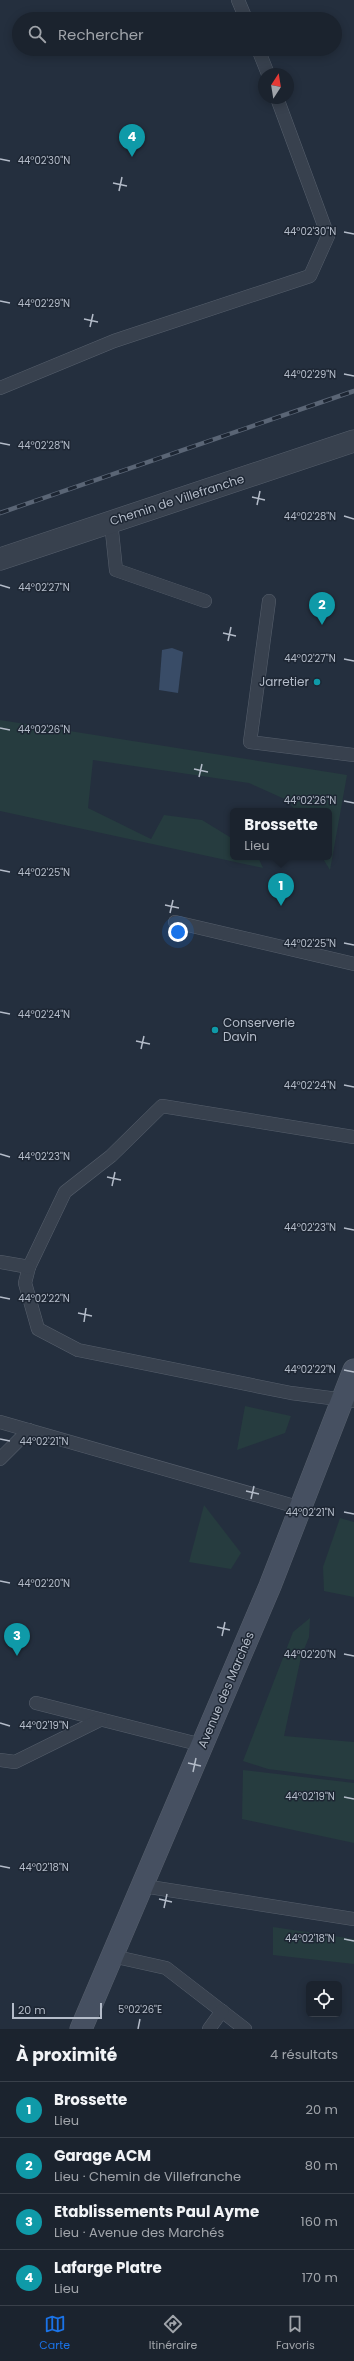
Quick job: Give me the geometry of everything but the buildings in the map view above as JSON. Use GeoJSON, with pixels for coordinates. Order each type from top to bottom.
{"type":"FeatureCollection","features":[{"type":"Feature","properties":{"kind":"street","name":"Chemin de Villefranche"},"geometry":{"type":"LineString","coordinates":[[0,559],[354,441]]}},
{"type":"Feature","properties":{"kind":"street","name":"Avenue des Marchés"},"geometry":{"type":"LineString","coordinates":[[81,2029],[143,1886],[301,1508],[349,1400],[354,1370]]}},
{"type":"Feature","properties":{"kind":"lane"},"geometry":{"type":"LineString","coordinates":[[238,0],[243,12]]}},
{"type":"Feature","properties":{"kind":"lane"},"geometry":{"type":"LineString","coordinates":[[261,56],[266,68]]}},
{"type":"Feature","properties":{"kind":"lane"},"geometry":{"type":"LineString","coordinates":[[0,388],[114,341],[310,276],[328,236],[280,104]]}},
{"type":"Feature","properties":{"kind":"lane"},"geometry":{"type":"LineString","coordinates":[[111,522],[116,570],[205,601]]}},
{"type":"Feature","properties":{"kind":"lane"},"geometry":{"type":"LineString","coordinates":[[270,602],[250,742],[354,755]]}},
{"type":"Feature","properties":{"kind":"lane"},"geometry":{"type":"LineString","coordinates":[[175,922],[354,964]]}},
{"type":"Feature","properties":{"kind":"lane"},"geometry":{"type":"LineString","coordinates":[[349,1400],[291,1393],[78,1350],[38,1329],[25,1283],[29,1267],[65,1192],[111,1156],[162,1106],[354,1137]]}},
{"type":"Feature","properties":{"kind":"lane"},"geometry":{"type":"LineString","coordinates":[[0,1262],[29,1267]]}},
{"type":"Feature","properties":{"kind":"lane"},"geometry":{"type":"LineString","coordinates":[[0,1422],[301,1508]]}},
{"type":"Feature","properties":{"kind":"lane"},"geometry":{"type":"LineString","coordinates":[[0,1459],[29,1430]]}},
{"type":"Feature","properties":{"kind":"lane"},"geometry":{"type":"LineString","coordinates":[[36,1703],[202,1746]]}},
{"type":"Feature","properties":{"kind":"lane"},"geometry":{"type":"LineString","coordinates":[[0,1760],[15,1762],[100,1720]]}},
{"type":"Feature","properties":{"kind":"lane"},"geometry":{"type":"LineString","coordinates":[[143,1886],[354,1919]]}},
{"type":"Feature","properties":{"kind":"lane"},"geometry":{"type":"LineString","coordinates":[[112,1956],[166,1968],[244,2029]]}},
{"type":"Feature","properties":{"kind":"lane"},"geometry":{"type":"LineString","coordinates":[[209,2029],[222,2011]]}},
{"type":"Feature","properties":{"kind":"green space"},"geometry":{"type":"Polygon","coordinates":[[[0,720],[347,775],[332,859],[332,808],[293,808],[289,801],[249,783],[93,760],[88,808],[151,839],[164,815],[202,820],[230,837],[230,860],[259,860],[263,868],[0,811],[0,720]]]}},
{"type":"Feature","properties":{"kind":"green space"},"geometry":{"type":"Polygon","coordinates":[[[324,860],[332,860],[330,870],[324,860]]]}},
{"type":"Feature","properties":{"kind":"green space"},"geometry":{"type":"Polygon","coordinates":[[[245,1406],[291,1416],[285,1433],[237,1450],[245,1406]]]}},
{"type":"Feature","properties":{"kind":"green space"},"geometry":{"type":"Polygon","coordinates":[[[204,1505],[241,1553],[231,1569],[189,1562],[204,1505]]]}},
{"type":"Feature","properties":{"kind":"green space"},"geometry":{"type":"Polygon","coordinates":[[[340,1518],[354,1522],[354,1597],[324,1591],[323,1567],[340,1518]]]}},
{"type":"Feature","properties":{"kind":"green space"},"geometry":{"type":"Polygon","coordinates":[[[310,1618],[309,1637],[301,1657],[284,1736],[354,1742],[354,1780],[268,1769],[243,1761],[293,1632],[310,1618]]]}},
{"type":"Feature","properties":{"kind":"green space"},"geometry":{"type":"Polygon","coordinates":[[[243,1770],[354,1783],[354,1843],[242,1819],[243,1770]]]}},
{"type":"Feature","properties":{"kind":"green space"},"geometry":{"type":"Polygon","coordinates":[[[273,1927],[354,1939],[354,1964],[273,1955],[273,1927]]]}},
{"type":"Feature","properties":{"kind":"water"},"geometry":{"type":"Polygon","coordinates":[[[172,648],[183,652],[178,693],[159,690],[162,650],[172,648]]]}},
{"type":"Feature","properties":{"kind":"railway"},"geometry":{"type":"LineString","coordinates":[[0,513],[354,391]]}},
{"type":"Feature","properties":{"kind":"place","name":"Lafarge Platre"},"geometry":{"type":"Point","coordinates":[132,157]}},
{"type":"Feature","properties":{"kind":"place","name":"Garage ACM"},"geometry":{"type":"Point","coordinates":[322,625]}},
{"type":"Feature","properties":{"kind":"place","name":"Jarretier"},"geometry":{"type":"Point","coordinates":[317,682]}},
{"type":"Feature","properties":{"kind":"place","name":"Brossette"},"geometry":{"type":"Point","coordinates":[281,906]}},
{"type":"Feature","properties":{"kind":"place","name":"Conserverie Davin"},"geometry":{"type":"Point","coordinates":[215,1030]}},
{"type":"Feature","properties":{"kind":"place","name":"Etablissements Paul Ayme"},"geometry":{"type":"Point","coordinates":[17,1656]}}]}
